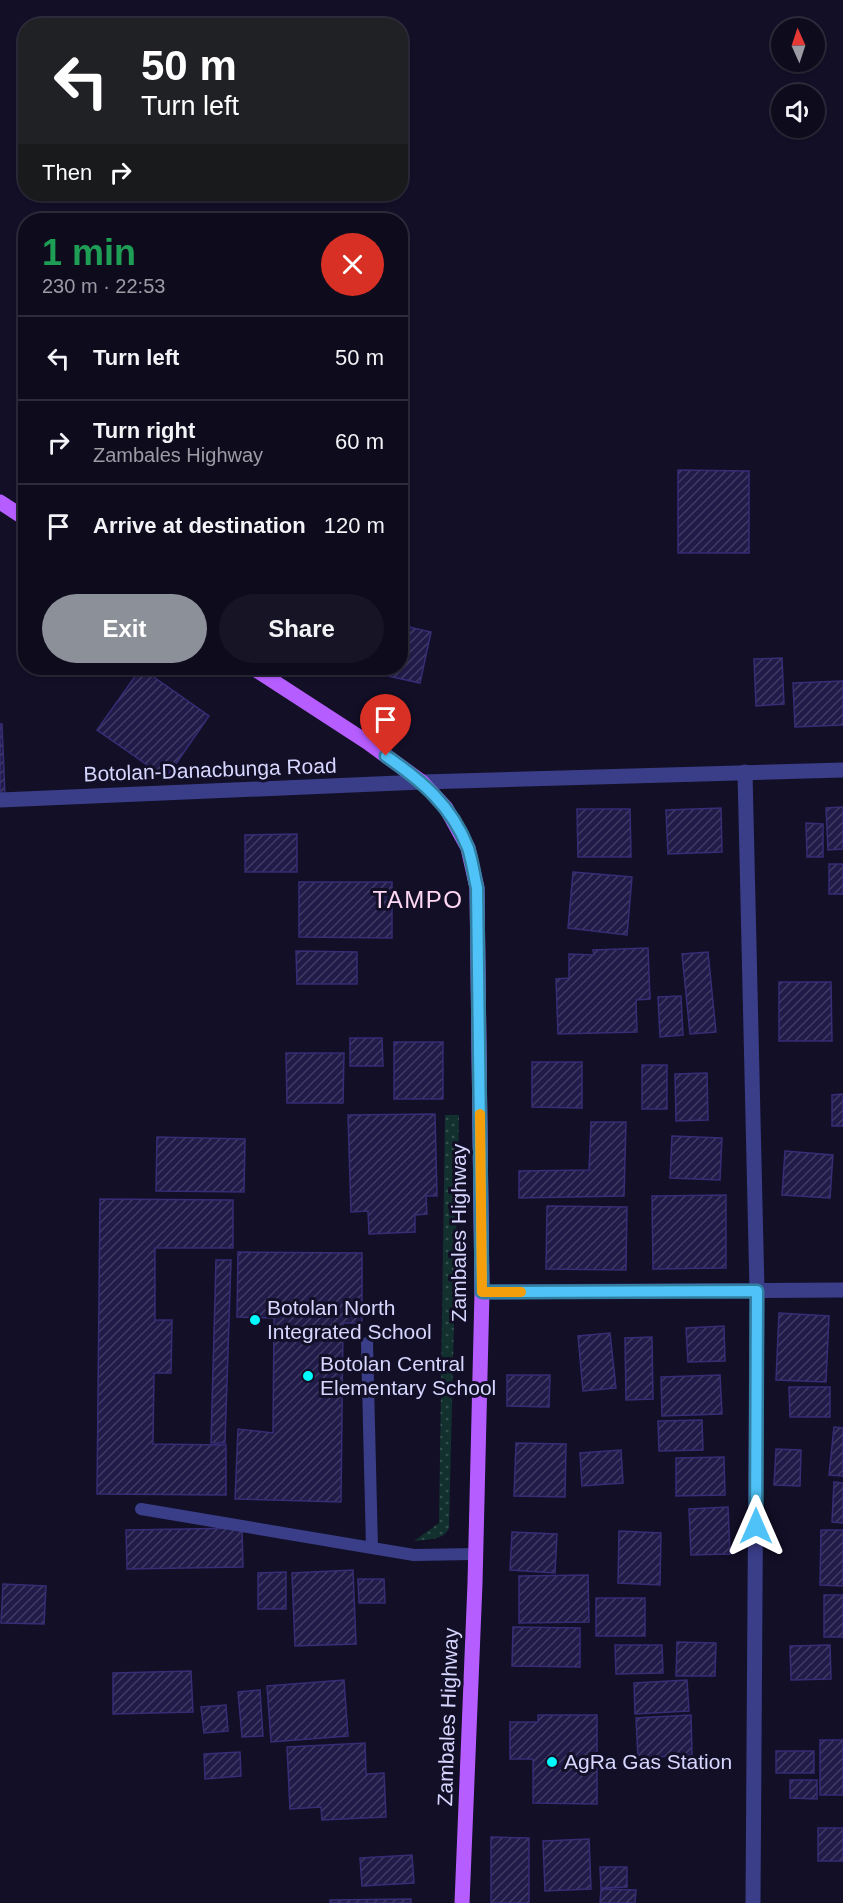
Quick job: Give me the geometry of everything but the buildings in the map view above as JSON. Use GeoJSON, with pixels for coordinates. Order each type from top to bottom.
{"type":"FeatureCollection","features":[{"type":"Feature","properties":{"kind":"main road"},"geometry":{"type":"LineString","coordinates":[[0,502],[18,514]]}},
{"type":"Feature","properties":{"kind":"main road","name":"Zambales Highway"},"geometry":{"type":"LineString","coordinates":[[264,675],[367,742],[422,782],[446,808],[468,848],[477,888],[482,1292],[462,1903]]}},
{"type":"Feature","properties":{"kind":"street","name":"Botolan-Danacbunga Road"},"geometry":{"type":"LineString","coordinates":[[0,800],[422,782],[843,770]]}},
{"type":"Feature","properties":{"kind":"street"},"geometry":{"type":"LineString","coordinates":[[746,772],[757,1291],[753,1903]]}},
{"type":"Feature","properties":{"kind":"street"},"geometry":{"type":"LineString","coordinates":[[482,1292],[843,1290]]}},
{"type":"Feature","properties":{"kind":"lane"},"geometry":{"type":"LineString","coordinates":[[367,1343],[372,1548]]}},
{"type":"Feature","properties":{"kind":"lane"},"geometry":{"type":"LineString","coordinates":[[141,1509],[414,1555],[474,1554]]}},
{"type":"Feature","properties":{"kind":"green space"},"geometry":{"type":"Polygon","coordinates":[[[445,1115],[459,1115],[449,1528],[439,1537],[414,1541],[439,1523],[445,1115]]]}},
{"type":"Feature","properties":{"kind":"slow traffic"},"geometry":{"type":"LineString","coordinates":[[480,1114],[482,1292],[521,1292]]}},
{"type":"Feature","properties":{"kind":"place","name":"Botolan North Integrated School"},"geometry":{"type":"Point","coordinates":[255,1320]}},
{"type":"Feature","properties":{"kind":"place","name":"Botolan Central Elementary School"},"geometry":{"type":"Point","coordinates":[308,1376]}},
{"type":"Feature","properties":{"kind":"place","name":"AgRa Gas Station"},"geometry":{"type":"Point","coordinates":[552,1762]}},
{"type":"Feature","properties":{"kind":"district","name":"TAMPO"},"geometry":{"type":"Point","coordinates":[418,900]}},
{"type":"Feature","properties":{"kind":"route"},"geometry":{"type":"LineString","coordinates":[[386,756],[422,782],[446,808],[468,848],[477,888],[482,1292],[757,1291],[756,1526]]}}]}
